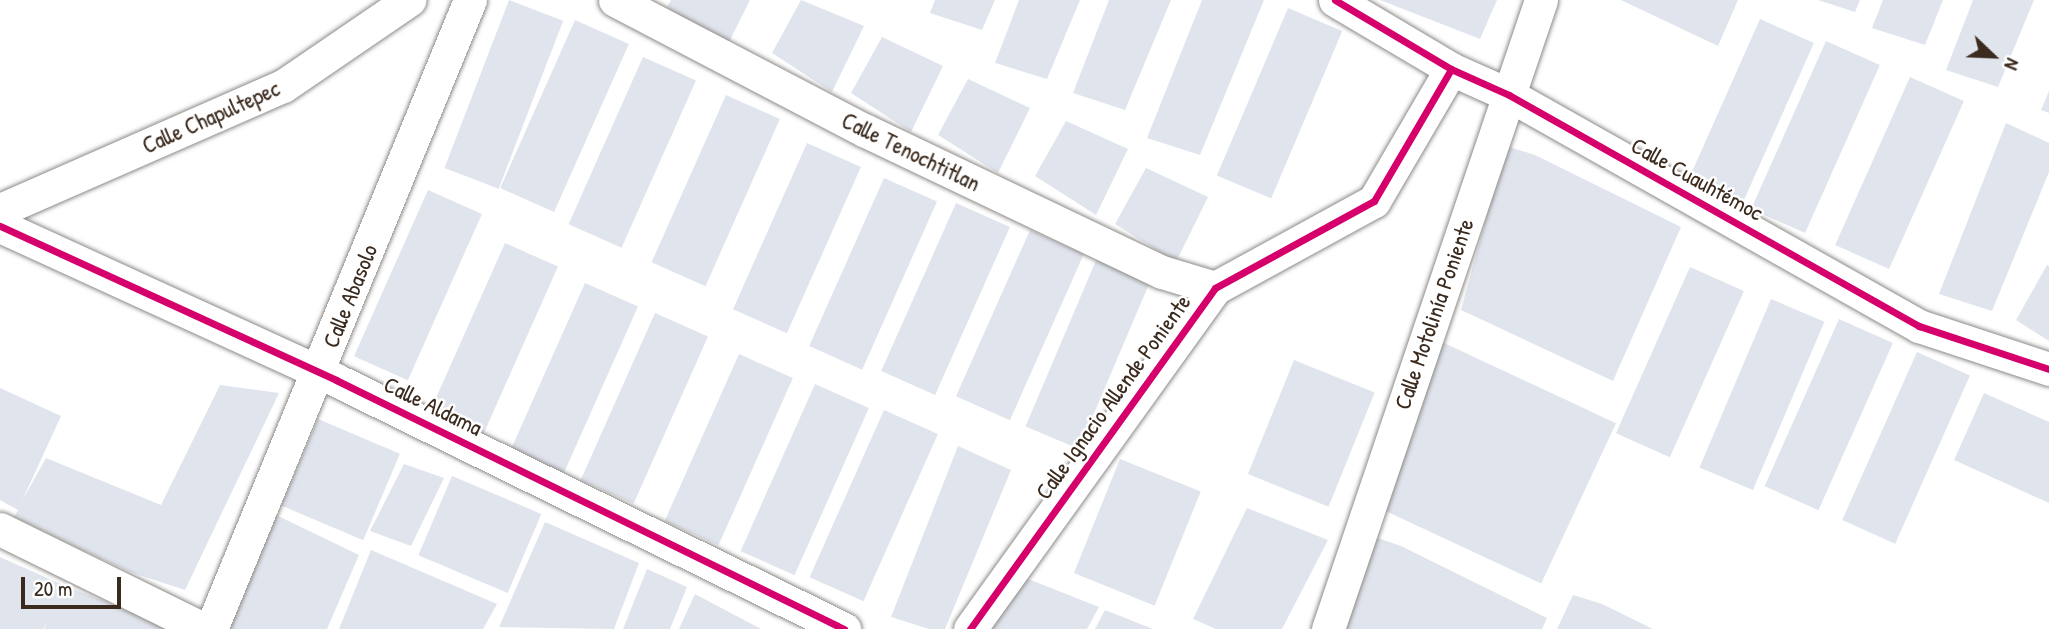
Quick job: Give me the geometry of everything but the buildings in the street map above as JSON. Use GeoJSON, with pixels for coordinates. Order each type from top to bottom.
{"type":"FeatureCollection","features":[{"type":"Feature","properties":{"kind":"street","name":"Calle Chapultepec"},"geometry":{"type":"LineString","coordinates":[[0,210],[282,86],[409,0]]}},
{"type":"Feature","properties":{"kind":"street","name":"Calle Abasolo"},"geometry":{"type":"LineString","coordinates":[[211,629],[470,0]]}},
{"type":"Feature","properties":{"kind":"street","name":"Calle Tenochtitlan"},"geometry":{"type":"LineString","coordinates":[[615,0],[864,130],[1162,272],[1215,288]]}},
{"type":"Feature","properties":{"kind":"street","name":"Calle Cuauhtémoc"},"geometry":{"type":"LineString","coordinates":[[1335,0],[1451,69],[1509,95],[1919,326],[2049,369]]}},
{"type":"Feature","properties":{"kind":"street","name":"Calle Motolinía Poniente"},"geometry":{"type":"LineString","coordinates":[[1328,629],[1541,0]]}},
{"type":"Feature","properties":{"kind":"street","name":"Calle Ignacio Allende Poniente"},"geometry":{"type":"LineString","coordinates":[[970,629],[1215,288],[1374,201],[1451,69]]}},
{"type":"Feature","properties":{"kind":"street","name":"Calle Aldama"},"geometry":{"type":"LineString","coordinates":[[0,226],[319,372],[844,629]]}},
{"type":"Feature","properties":{"kind":"street"},"geometry":{"type":"LineString","coordinates":[[0,529],[203,629]]}},
{"type":"Feature","properties":{"kind":"cycle path"},"geometry":{"type":"LineString","coordinates":[[1335,0],[1451,69],[1509,95],[1919,326],[2049,369]]}},
{"type":"Feature","properties":{"kind":"cycle path"},"geometry":{"type":"LineString","coordinates":[[970,629],[1215,288],[1374,201],[1451,69]]}},
{"type":"Feature","properties":{"kind":"cycle path"},"geometry":{"type":"LineString","coordinates":[[0,226],[336,380],[844,629]]}}]}
